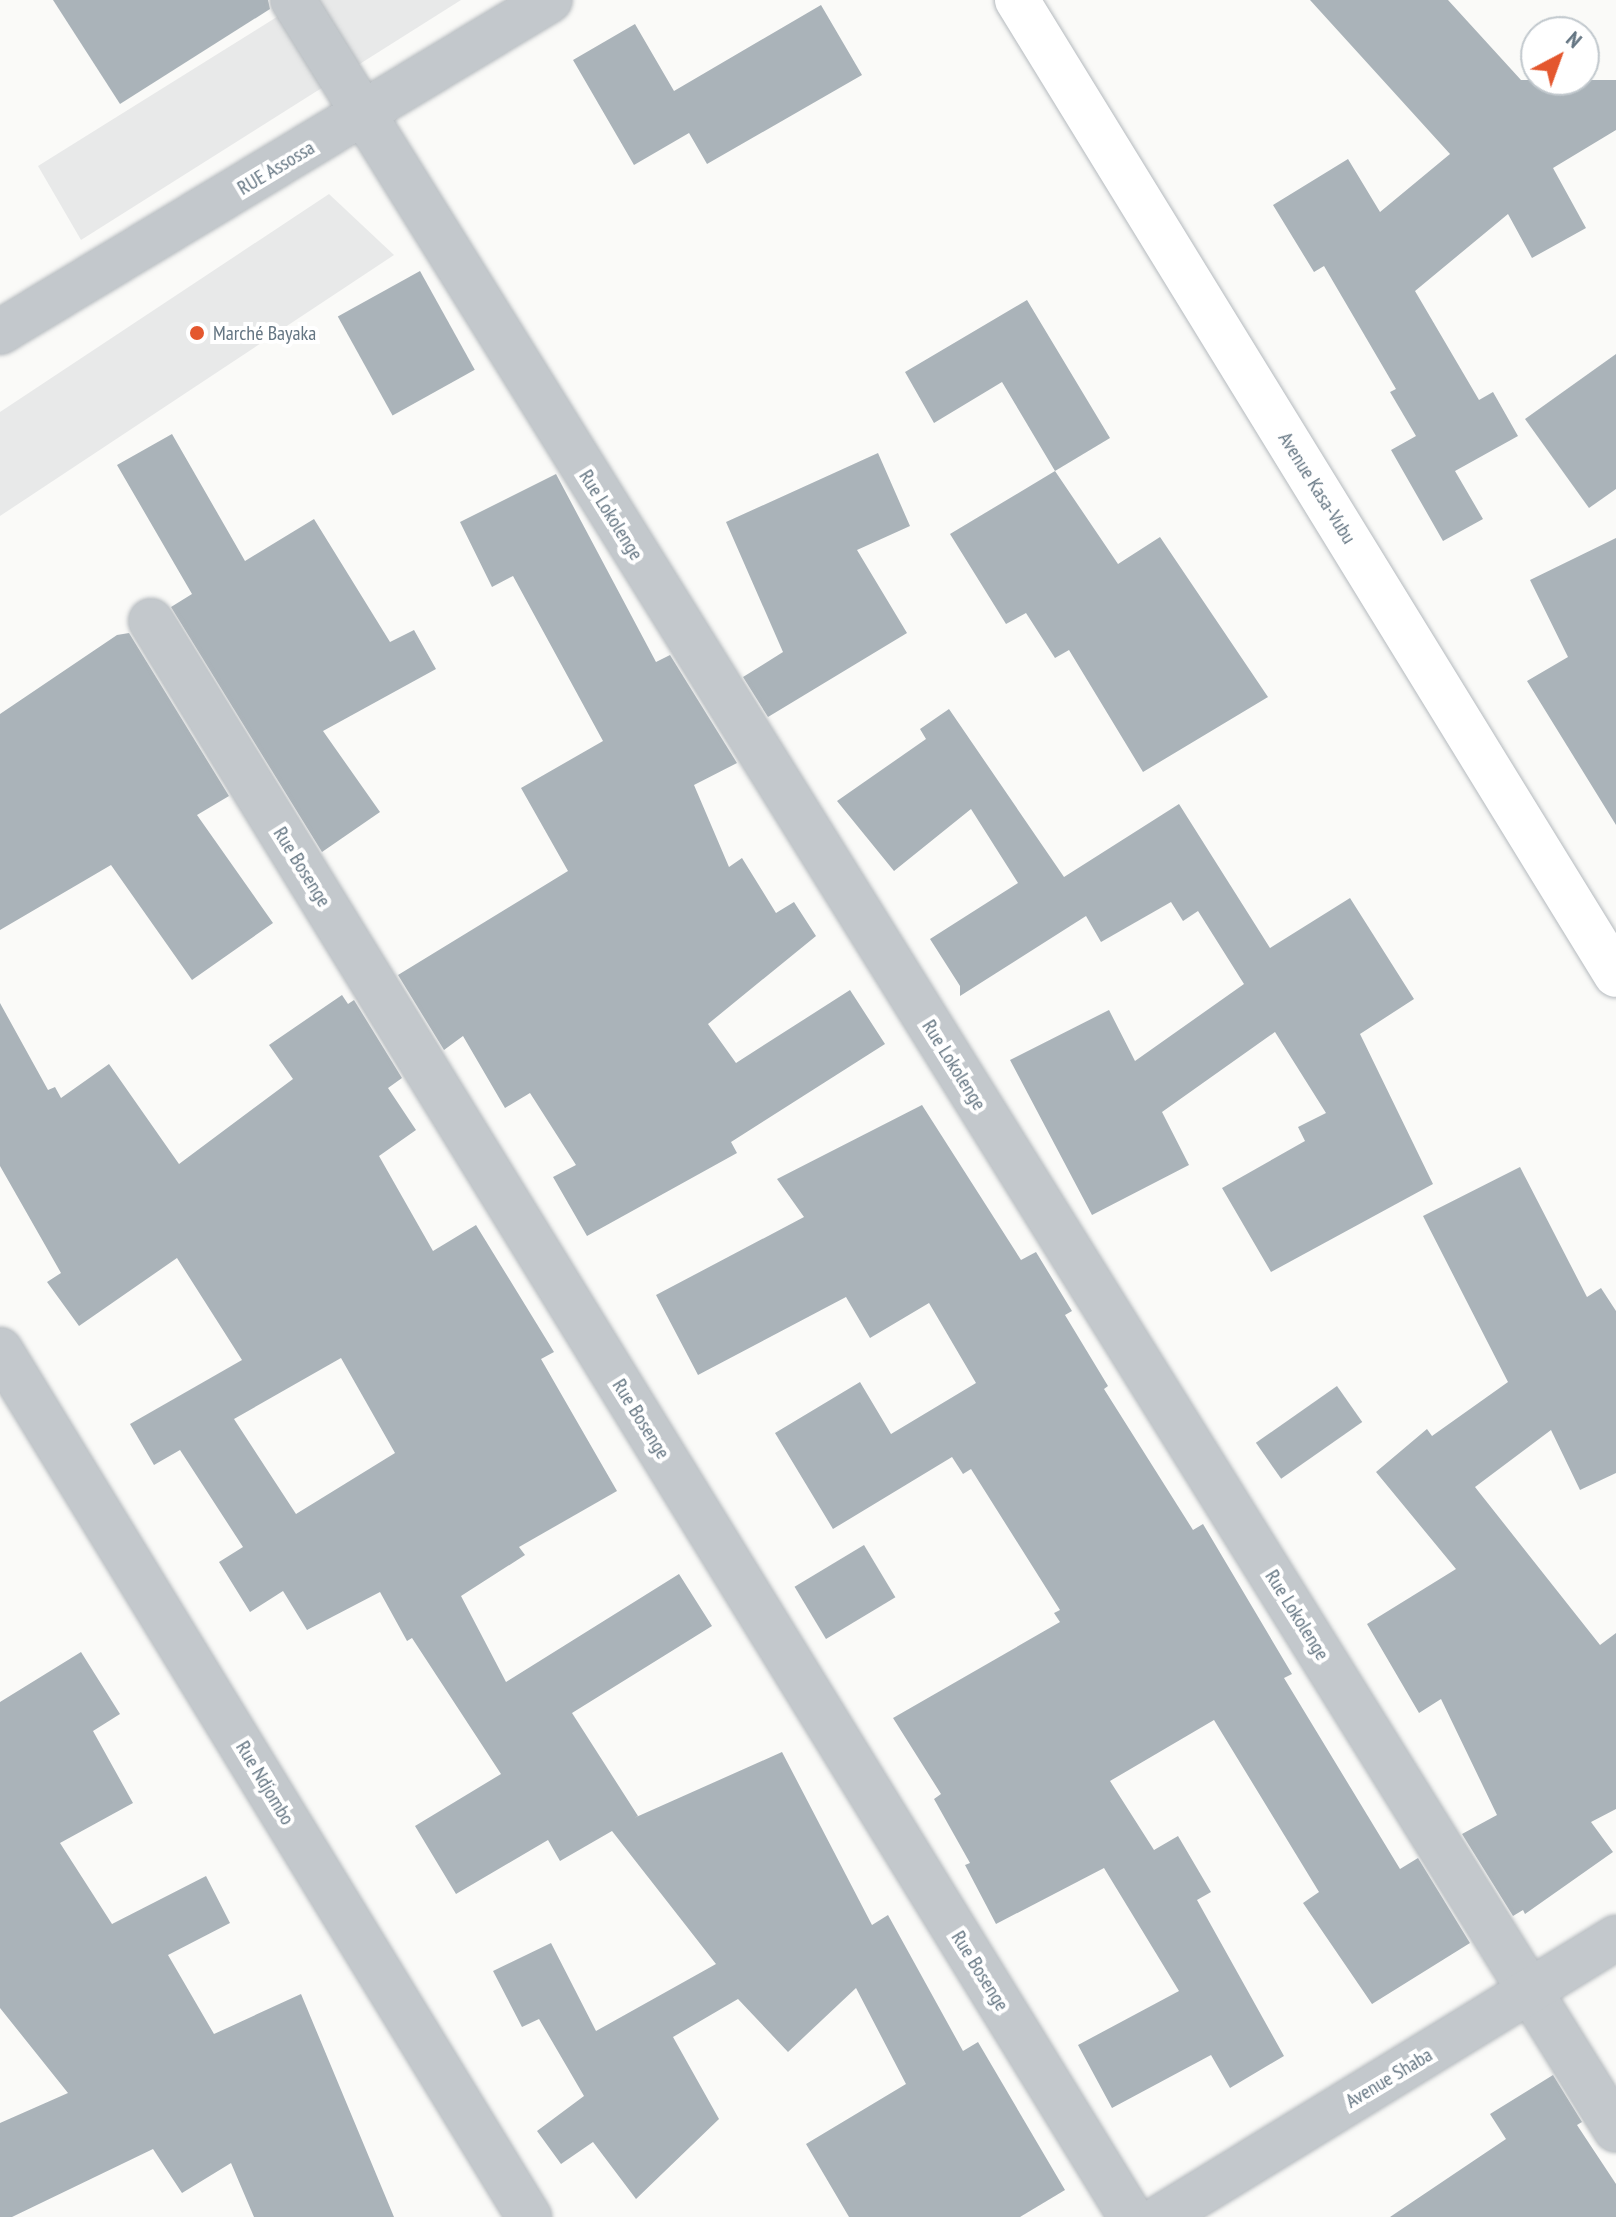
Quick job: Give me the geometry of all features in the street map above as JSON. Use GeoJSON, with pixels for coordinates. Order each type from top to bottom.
{"type":"FeatureCollection","features":[{"type":"Feature","properties":{"kind":"main road","name":"Avenue Kasa-Vubu"},"geometry":{"type":"LineString","coordinates":[[1017,0],[1616,975]]}},
{"type":"Feature","properties":{"kind":"street","name":"Rue Lokolenge"},"geometry":{"type":"LineString","coordinates":[[293,0],[1616,2130]]}},
{"type":"Feature","properties":{"kind":"street","name":"RUE Assossa"},"geometry":{"type":"LineString","coordinates":[[0,332],[363,117],[550,0]]}},
{"type":"Feature","properties":{"kind":"street","name":"Rue Bosenge"},"geometry":{"type":"LineString","coordinates":[[151,621],[1131,2217]]}},
{"type":"Feature","properties":{"kind":"street","name":"Rue Ndjombo"},"geometry":{"type":"LineString","coordinates":[[0,1350],[529,2217]]}},
{"type":"Feature","properties":{"kind":"street","name":"Avenue Shaba"},"geometry":{"type":"LineString","coordinates":[[1161,2217],[1616,1938]]}},
{"type":"Feature","properties":{"kind":"shaded area"},"geometry":{"type":"Polygon","coordinates":[[[304,0],[461,0],[81,240],[38,166],[304,0]]]}},
{"type":"Feature","properties":{"kind":"shaded area","name":"Marché Bayaka"},"geometry":{"type":"Polygon","coordinates":[[[329,194],[394,255],[0,516],[0,412],[329,194]]]}},
{"type":"Feature","properties":{"kind":"building"},"geometry":{"type":"Polygon","coordinates":[[[53,0],[268,0],[270,9],[120,104],[53,0]]]}},
{"type":"Feature","properties":{"kind":"building"},"geometry":{"type":"Polygon","coordinates":[[[1310,0],[1448,0],[1520,79],[1520,96],[1600,96],[1600,80],[1616,80],[1616,130],[1553,168],[1586,228],[1532,258],[1508,214],[1415,291],[1479,400],[1493,392],[1518,436],[1455,471],[1483,519],[1443,541],[1391,450],[1416,436],[1390,392],[1396,389],[1324,266],[1314,272],[1273,205],[1348,159],[1380,212],[1450,154],[1310,0]]]}},
{"type":"Feature","properties":{"kind":"building"},"geometry":{"type":"Polygon","coordinates":[[[821,5],[862,75],[707,164],[689,133],[634,165],[573,60],[635,24],[674,91],[821,5]]]}},
{"type":"Feature","properties":{"kind":"building"},"geometry":{"type":"Polygon","coordinates":[[[420,271],[475,370],[393,415],[338,317],[420,271]]]}},
{"type":"Feature","properties":{"kind":"building"},"geometry":{"type":"Polygon","coordinates":[[[1027,300],[1110,438],[1055,471],[1002,382],[934,423],[905,372],[1027,300]]]}},
{"type":"Feature","properties":{"kind":"building"},"geometry":{"type":"Polygon","coordinates":[[[1616,354],[1616,489],[1589,508],[1525,419],[1616,354]]]}},
{"type":"Feature","properties":{"kind":"building"},"geometry":{"type":"Polygon","coordinates":[[[172,434],[245,561],[314,519],[390,642],[414,630],[436,669],[323,731],[380,812],[322,852],[171,607],[192,594],[117,465],[172,434]]]}},
{"type":"Feature","properties":{"kind":"building"},"geometry":{"type":"Polygon","coordinates":[[[878,453],[910,526],[857,550],[907,633],[768,717],[743,677],[783,652],[726,522],[878,453]]]}},
{"type":"Feature","properties":{"kind":"building"},"geometry":{"type":"Polygon","coordinates":[[[1055,471],[1118,564],[1160,537],[1268,697],[1143,772],[1069,650],[1055,658],[1026,613],[1006,624],[950,534],[1055,471]]]}},
{"type":"Feature","properties":{"kind":"building"},"geometry":{"type":"Polygon","coordinates":[[[556,474],[656,662],[670,655],[737,763],[694,785],[729,867],[742,858],[776,913],[794,902],[816,936],[708,1024],[736,1063],[850,990],[885,1044],[731,1142],[737,1153],[587,1236],[553,1177],[576,1165],[530,1093],[505,1108],[463,1036],[444,1050],[398,975],[568,871],[521,788],[603,741],[513,576],[492,587],[460,522],[556,474]]]}},
{"type":"Feature","properties":{"kind":"building"},"geometry":{"type":"Polygon","coordinates":[[[1616,538],[1616,825],[1527,681],[1568,657],[1530,580],[1616,538]]]}},
{"type":"Feature","properties":{"kind":"building"},"geometry":{"type":"Polygon","coordinates":[[[129,633],[229,796],[197,815],[273,923],[192,980],[111,865],[0,930],[0,714],[117,635],[129,633]]]}},
{"type":"Feature","properties":{"kind":"building"},"geometry":{"type":"Polygon","coordinates":[[[949,709],[1064,877],[1179,804],[1270,948],[1350,898],[1414,999],[1360,1034],[1433,1184],[1271,1272],[1222,1188],[1305,1141],[1298,1127],[1326,1113],[1275,1032],[1162,1112],[1189,1165],[1092,1215],[1010,1060],[1109,1010],[1135,1061],[1244,984],[1198,911],[1183,921],[1171,902],[1101,942],[1086,916],[960,996],[960,986],[930,939],[1018,883],[971,809],[894,871],[837,801],[926,739],[920,729],[949,709]]]}},
{"type":"Feature","properties":{"kind":"building"},"geometry":{"type":"Polygon","coordinates":[[[342,995],[348,1004],[354,1000],[402,1078],[388,1088],[416,1130],[379,1156],[433,1251],[476,1225],[554,1352],[541,1359],[617,1491],[519,1547],[525,1555],[461,1596],[506,1682],[679,1574],[712,1626],[572,1713],[638,1816],[634,1818],[782,1752],[872,1925],[888,1915],[963,2051],[978,2042],[1065,2190],[1020,2217],[849,2217],[806,2144],[906,2084],[856,1988],[788,2052],[738,1999],[673,2037],[719,2119],[636,2199],[593,2142],[561,2164],[537,2131],[584,2096],[539,2019],[522,2027],[493,1971],[551,1943],[596,2031],[716,1964],[612,1831],[560,1861],[548,1840],[456,1894],[415,1826],[501,1774],[412,1638],[407,1641],[380,1592],[307,1630],[283,1591],[250,1612],[219,1562],[243,1547],[180,1450],[154,1465],[130,1424],[242,1360],[177,1258],[79,1326],[47,1282],[61,1273],[0,1166],[0,1003],[48,1090],[55,1087],[61,1098],[109,1064],[179,1164],[293,1079],[269,1045],[342,995]],[[341,1358],[234,1419],[296,1514],[395,1453],[341,1358]]]}},
{"type":"Feature","properties":{"kind":"building"},"geometry":{"type":"Polygon","coordinates":[[[922,1105],[1021,1260],[1036,1252],[1072,1311],[1065,1315],[1108,1386],[1104,1389],[1193,1530],[1203,1524],[1292,1674],[1284,1678],[1400,1869],[1418,1858],[1470,1943],[1372,2004],[1303,1903],[1319,1892],[1214,1720],[1110,1781],[1154,1850],[1178,1836],[1211,1892],[1197,1900],[1284,2056],[1230,2088],[1211,2055],[1112,2108],[1078,2045],[1179,1991],[1104,1868],[996,1924],[965,1865],[970,1863],[934,1799],[941,1794],[893,1718],[1060,1622],[1054,1613],[1060,1610],[971,1469],[963,1474],[952,1457],[833,1529],[775,1433],[860,1382],[891,1434],[976,1383],[929,1303],[870,1338],[846,1297],[698,1375],[656,1295],[804,1217],[777,1179],[922,1105]]]}},
{"type":"Feature","properties":{"kind":"building"},"geometry":{"type":"Polygon","coordinates":[[[1520,1167],[1587,1297],[1601,1288],[1616,1311],[1616,1473],[1580,1490],[1551,1430],[1475,1487],[1600,1645],[1616,1633],[1616,1809],[1591,1822],[1613,1852],[1525,1914],[1523,1910],[1513,1916],[1462,1834],[1497,1815],[1441,1699],[1419,1713],[1367,1624],[1456,1569],[1376,1472],[1427,1429],[1432,1436],[1508,1382],[1423,1216],[1520,1167]]]}},
{"type":"Feature","properties":{"kind":"building"},"geometry":{"type":"Polygon","coordinates":[[[1337,1386],[1362,1422],[1281,1479],[1256,1443],[1337,1386]]]}},
{"type":"Feature","properties":{"kind":"building"},"geometry":{"type":"Polygon","coordinates":[[[864,1545],[895,1597],[826,1639],[795,1587],[864,1545]]]}},
{"type":"Feature","properties":{"kind":"building"},"geometry":{"type":"Polygon","coordinates":[[[81,1652],[120,1714],[93,1731],[133,1803],[60,1843],[112,1924],[206,1876],[230,1923],[168,1955],[214,2034],[301,1994],[394,2217],[254,2217],[231,2163],[182,2193],[153,2149],[12,2217],[0,2217],[0,2123],[68,2093],[0,2008],[0,1702],[81,1652]]]}},
{"type":"Feature","properties":{"kind":"building"},"geometry":{"type":"Polygon","coordinates":[[[1553,2075],[1582,2122],[1577,2125],[1616,2184],[1616,2217],[1390,2217],[1506,2139],[1490,2114],[1553,2075]]]}},
{"type":"Feature","properties":{"kind":"place","name":"Marché Bayaka"},"geometry":{"type":"Point","coordinates":[197,333]}}]}
